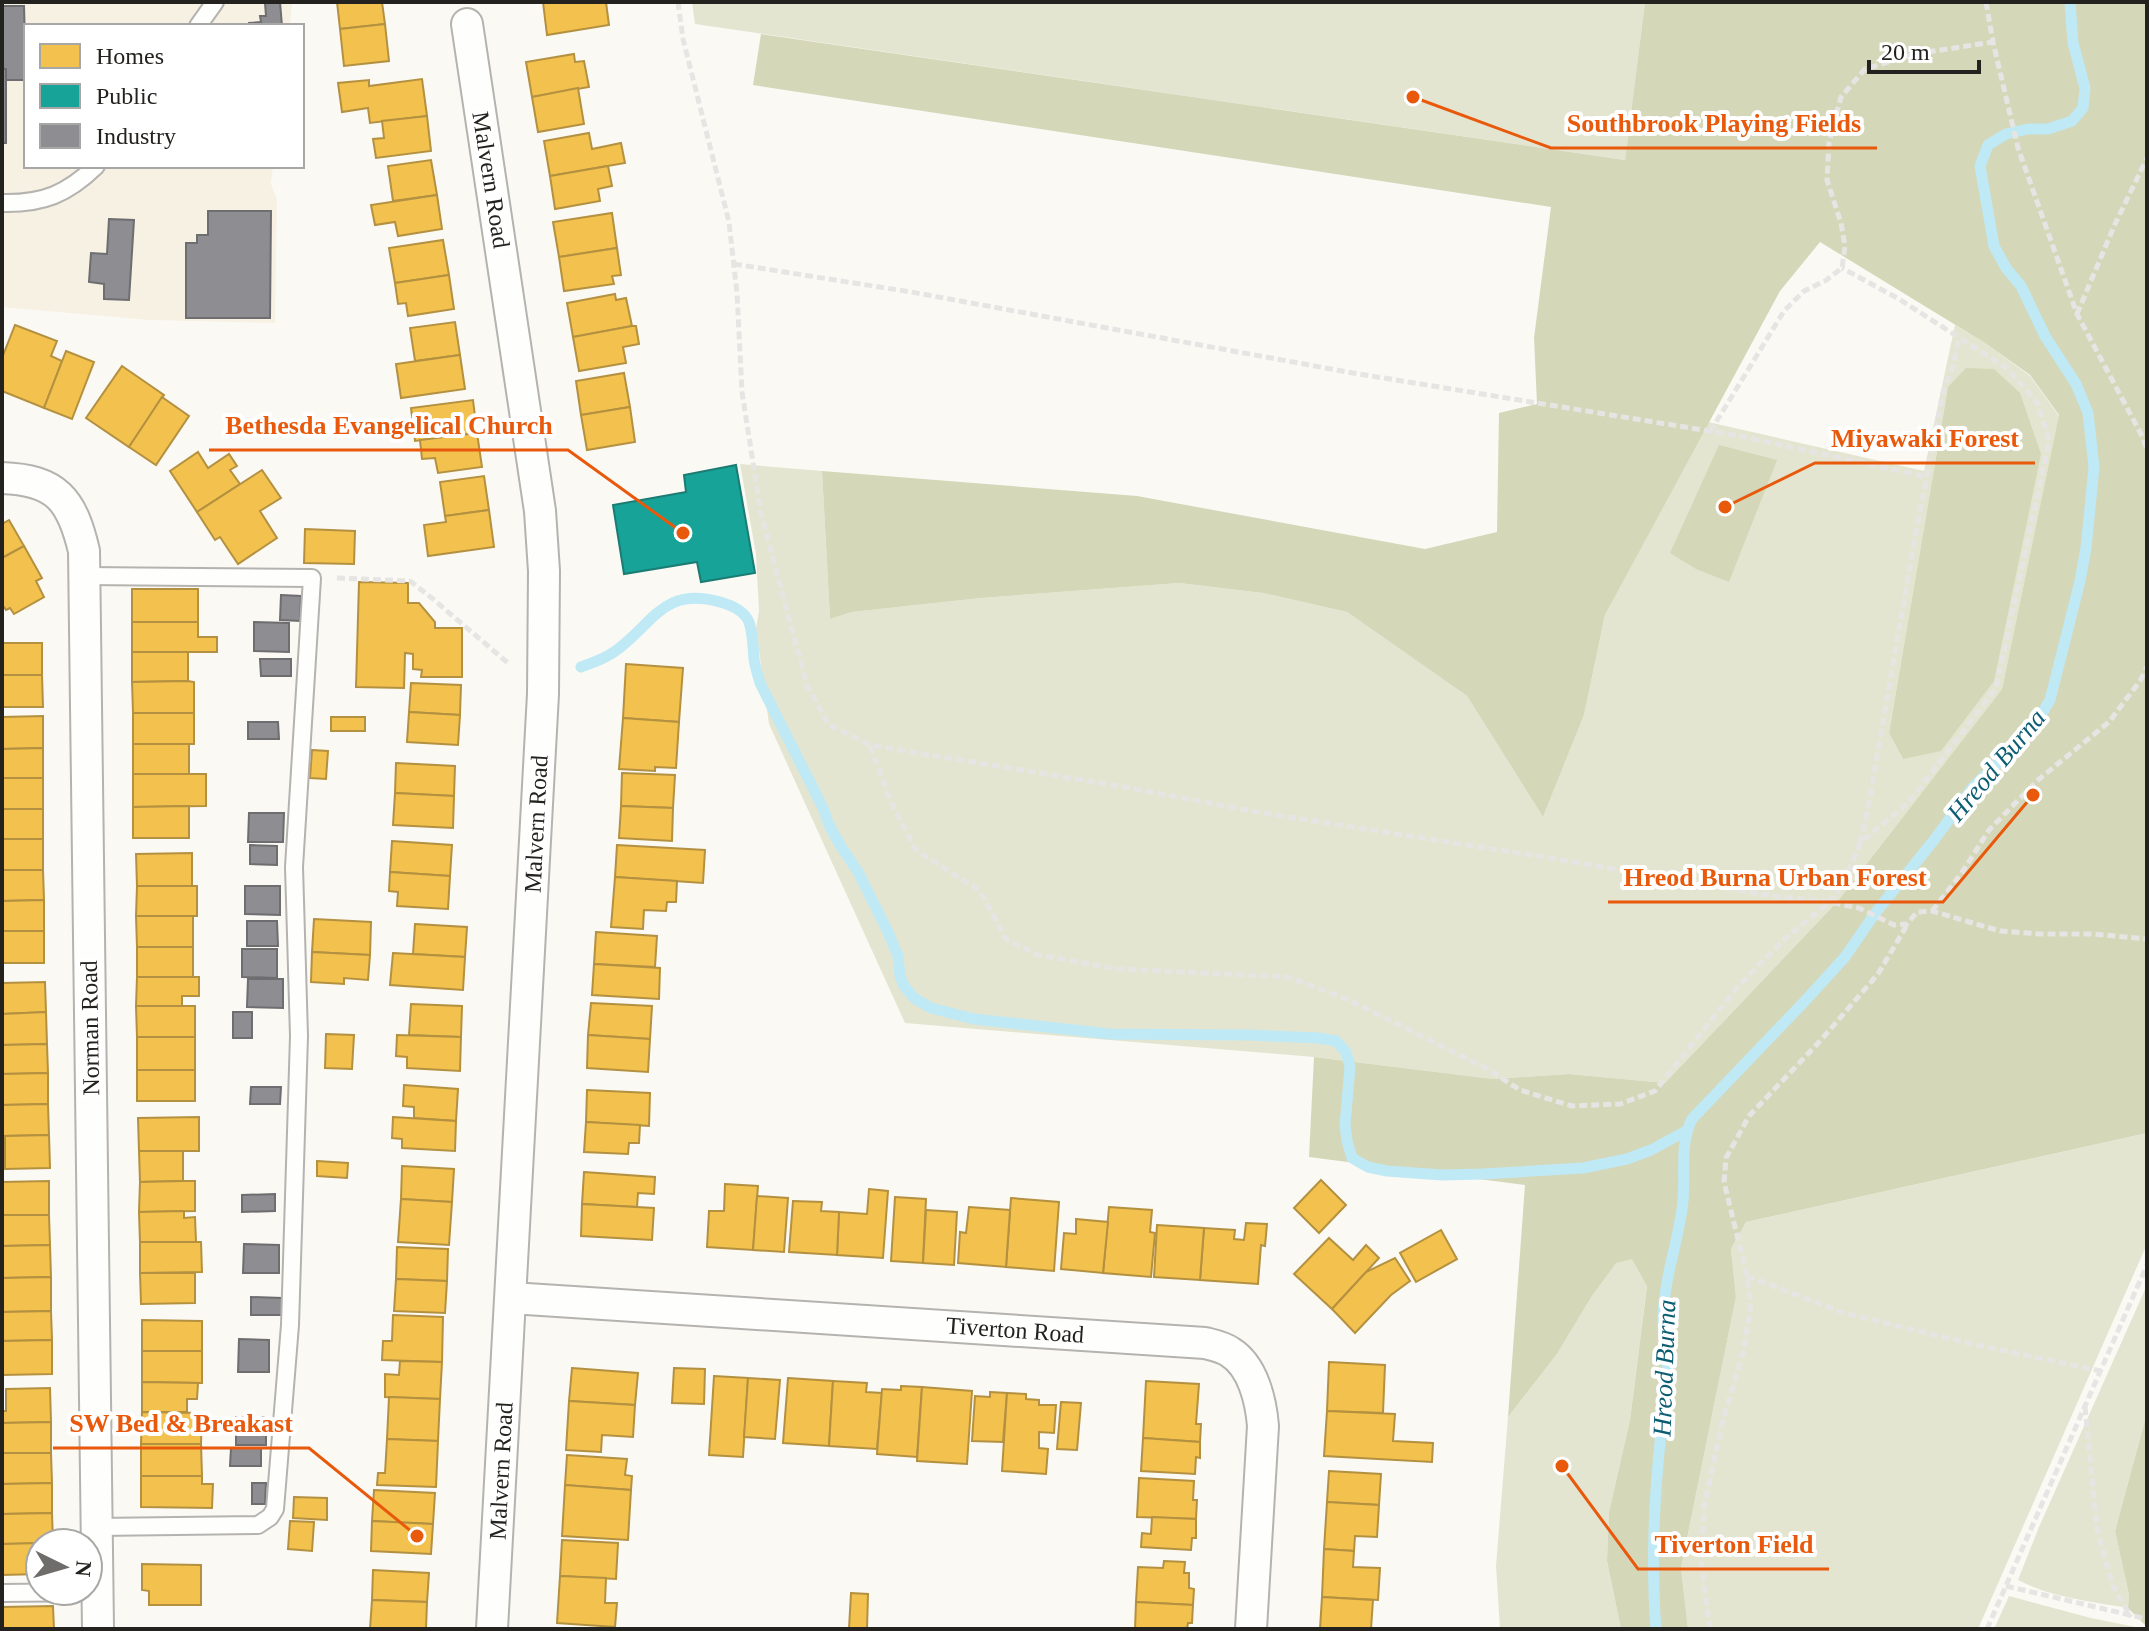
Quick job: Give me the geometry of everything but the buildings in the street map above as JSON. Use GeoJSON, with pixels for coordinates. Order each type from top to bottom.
{"type":"FeatureCollection","features":[{"type":"Feature","properties":{"kind":"street","name":"Malvern Road"},"geometry":{"type":"LineString","coordinates":[[467,24],[540,511],[544,596],[543,694],[492,1629]]}},
{"type":"Feature","properties":{"kind":"street","name":"Norman Road"},"geometry":{"type":"LineString","coordinates":[[2,478],[34,481],[47,486],[60,497],[70,509],[84,551],[97,1527]]}},
{"type":"Feature","properties":{"kind":"street","name":"Tiverton Road"},"geometry":{"type":"LineString","coordinates":[[511,1298],[1205,1343],[1231,1352],[1247,1370],[1262,1403],[1251,1629]]}},
{"type":"Feature","properties":{"kind":"street","name":"Norman Road"},"geometry":{"type":"LineString","coordinates":[[98,1607],[98,1629]]}},
{"type":"Feature","properties":{"kind":"lane"},"geometry":{"type":"LineString","coordinates":[[199,24],[215,2]]}},
{"type":"Feature","properties":{"kind":"lane"},"geometry":{"type":"LineString","coordinates":[[2,203],[31,202],[52,197],[72,187],[94,168]]}},
{"type":"Feature","properties":{"kind":"lane"},"geometry":{"type":"LineString","coordinates":[[84,576],[312,578],[294,867],[299,1036],[290,1325],[275,1509],[258,1525],[97,1527]]}},
{"type":"Feature","properties":{"kind":"lane"},"geometry":{"type":"LineString","coordinates":[[2,1593],[24,1593]]}},
{"type":"Feature","properties":{"kind":"path"},"geometry":{"type":"LineString","coordinates":[[678,2],[683,39],[729,222],[737,293],[742,392],[761,514],[807,685],[828,724],[870,745],[1263,813],[1536,855],[1779,897],[1830,902],[1859,908],[1894,925],[1907,924]]}},
{"type":"Feature","properties":{"kind":"path"},"geometry":{"type":"LineString","coordinates":[[1986,2],[2018,148],[2077,314],[2147,449]]}},
{"type":"Feature","properties":{"kind":"path"},"geometry":{"type":"LineString","coordinates":[[1710,432],[1784,311],[1804,291],[1842,268],[1845,246],[1827,180],[1829,142],[1841,97],[1865,69],[1915,54],[1993,42]]}},
{"type":"Feature","properties":{"kind":"path"},"geometry":{"type":"LineString","coordinates":[[2077,314],[2147,158]]}},
{"type":"Feature","properties":{"kind":"path"},"geometry":{"type":"LineString","coordinates":[[734,264],[911,292],[1353,373],[1710,432],[1927,477]]}},
{"type":"Feature","properties":{"kind":"path"},"geometry":{"type":"LineString","coordinates":[[1842,268],[1899,299],[2008,369],[2038,404],[2049,441],[1996,688],[1909,802],[1860,843]]}},
{"type":"Feature","properties":{"kind":"path"},"geometry":{"type":"LineString","coordinates":[[870,745],[891,802],[916,850],[980,891],[1006,939],[1038,955],[1119,969],[1288,977],[1347,999],[1486,1068],[1520,1090],[1572,1106],[1620,1104],[1655,1091],[1740,984],[1787,937],[1830,902],[1845,880],[1860,843],[1943,392],[1959,338]]}},
{"type":"Feature","properties":{"kind":"path"},"geometry":{"type":"LineString","coordinates":[[312,578],[410,581],[543,694]]}},
{"type":"Feature","properties":{"kind":"path"},"geometry":{"type":"LineString","coordinates":[[1932,911],[1961,874],[1989,830],[2038,780],[2109,722],[2147,667]]}},
{"type":"Feature","properties":{"kind":"path"},"geometry":{"type":"LineString","coordinates":[[1710,1629],[1701,1561],[1704,1507],[1721,1427],[1743,1353],[1751,1306],[1747,1276],[1724,1182],[1726,1158],[1749,1116],[1878,974],[1917,912],[1932,911],[2000,931],[2147,939]]}},
{"type":"Feature","properties":{"kind":"path"},"geometry":{"type":"LineString","coordinates":[[1987,1629],[2147,1265]]}},
{"type":"Feature","properties":{"kind":"path"},"geometry":{"type":"LineString","coordinates":[[1747,1276],[1844,1313],[2101,1371]]}},
{"type":"Feature","properties":{"kind":"path"},"geometry":{"type":"LineString","coordinates":[[2085,1406],[2097,1530],[2113,1586],[2131,1617]]}},
{"type":"Feature","properties":{"kind":"path"},"geometry":{"type":"LineString","coordinates":[[2006,1586],[2147,1619]]}},
{"type":"Feature","properties":{"kind":"shaded area"},"geometry":{"type":"Polygon","coordinates":[[[2,2],[292,2],[290,24],[24,24],[24,168],[273,168],[271,184],[277,200],[275,323],[149,320],[2,307],[2,2]]]}},
{"type":"Feature","properties":{"kind":"green space"},"geometry":{"type":"Polygon","coordinates":[[[692,2],[1645,2],[1625,160],[695,24],[692,2]]]}},
{"type":"Feature","properties":{"kind":"green space"},"geometry":{"type":"Polygon","coordinates":[[[1645,2],[2147,2],[2147,1133],[1746,1222],[1731,1249],[1736,1297],[1681,1568],[1688,1629],[1621,1629],[1607,1561],[1609,1512],[1630,1420],[1647,1286],[1632,1259],[1616,1263],[1557,1354],[1508,1417],[1525,1185],[1309,1157],[1314,1057],[1493,1079],[1569,1074],[1665,1083],[1837,902],[2002,689],[2059,415],[2030,375],[1985,343],[1820,242],[1780,291],[1605,615],[1584,715],[1543,817],[1467,696],[1347,612],[1263,593],[1179,583],[981,598],[852,612],[830,619],[822,471],[1137,496],[1425,549],[1497,532],[1499,413],[1537,404],[1534,338],[1551,207],[753,85],[761,34],[1625,160],[1645,2]]]}},
{"type":"Feature","properties":{"kind":"green space"},"geometry":{"type":"Polygon","coordinates":[[[1955,325],[2030,376],[2059,416],[2002,689],[1837,902],[1665,1083],[1569,1074],[1493,1079],[1314,1057],[905,1023],[769,724],[756,629],[759,611],[756,554],[740,464],[822,471],[830,619],[852,612],[981,598],[1179,583],[1263,593],[1347,612],[1467,696],[1543,817],[1584,715],[1605,615],[1708,422],[1924,471],[1955,325]],[[1948,387],[1889,733],[1903,759],[1948,387]]]}},
{"type":"Feature","properties":{"kind":"green space"},"geometry":{"type":"Polygon","coordinates":[[[1966,368],[1994,369],[2020,393],[2041,454],[1994,681],[1941,751],[1903,759],[1889,733],[1948,387],[1966,368]]]}},
{"type":"Feature","properties":{"kind":"green space"},"geometry":{"type":"Polygon","coordinates":[[[1719,445],[1777,460],[1729,582],[1696,569],[1670,553],[1719,445]]]}},
{"type":"Feature","properties":{"kind":"green space"},"geometry":{"type":"Polygon","coordinates":[[[2147,1133],[2147,1244],[1978,1629],[1688,1629],[1681,1568],[1736,1297],[1731,1249],[1746,1222],[2147,1133]]]}},
{"type":"Feature","properties":{"kind":"green space"},"geometry":{"type":"Polygon","coordinates":[[[1632,1258],[1647,1285],[1630,1420],[1609,1512],[1607,1561],[1621,1629],[1500,1629],[1496,1566],[1508,1417],[1557,1354],[1616,1262],[1632,1258]]]}},
{"type":"Feature","properties":{"kind":"green space"},"geometry":{"type":"Polygon","coordinates":[[[2147,1285],[2147,1413],[2115,1531],[2129,1595],[2128,1608],[2057,1595],[2018,1580],[2147,1285]]]}},
{"type":"Feature","properties":{"kind":"green space"},"geometry":{"type":"Polygon","coordinates":[[[2147,1413],[2147,1627],[2128,1608],[2129,1595],[2115,1531],[2147,1413]]]}},
{"type":"Feature","properties":{"kind":"green space"},"geometry":{"type":"Polygon","coordinates":[[[2009,1596],[2091,1618],[2145,1629],[1994,1629],[2009,1596]]]}},
{"type":"Feature","properties":{"kind":"waterway","name":"Hreod Burna"},"geometry":{"type":"LineString","coordinates":[[1656,1629],[1655,1506],[1669,1382],[1663,1327],[1664,1304],[1682,1209],[1685,1141],[1692,1119],[1845,957],[1973,787],[2032,730],[2050,700],[2086,548],[2094,467],[2088,413],[2076,384],[2045,336],[2021,286],[1994,246],[1980,166],[1988,145],[2006,134],[2048,129],[2072,121],[2083,108],[2085,88],[2073,43],[2070,2]]}},
{"type":"Feature","properties":{"kind":"waterway"},"geometry":{"type":"LineString","coordinates":[[581,667],[614,652],[660,611],[684,599],[720,602],[744,614],[750,626],[760,683],[829,825],[858,872],[888,932],[898,956],[904,986],[914,998],[931,1008],[974,1019],[1110,1034],[1248,1035],[1336,1041],[1346,1052],[1350,1067],[1345,1125],[1352,1158],[1368,1167],[1387,1171],[1442,1175],[1583,1168],[1627,1159],[1686,1131]]}},
{"type":"Feature","properties":{"kind":"place","name":"Southbrook Playing Fields"},"geometry":{"type":"Point","coordinates":[1413,97]}},
{"type":"Feature","properties":{"kind":"place","name":"Miyawaki Forest"},"geometry":{"type":"Point","coordinates":[1725,507]}},
{"type":"Feature","properties":{"kind":"place","name":"Bethesda Evangelical Church"},"geometry":{"type":"Point","coordinates":[683,533]}},
{"type":"Feature","properties":{"kind":"place","name":"Hreod Burna Urban Forest"},"geometry":{"type":"Point","coordinates":[2033,795]}},
{"type":"Feature","properties":{"kind":"place","name":"Tiverton Field"},"geometry":{"type":"Point","coordinates":[1562,1466]}},
{"type":"Feature","properties":{"kind":"place","name":"SW Bed & Breakast"},"geometry":{"type":"Point","coordinates":[417,1536]}}]}
